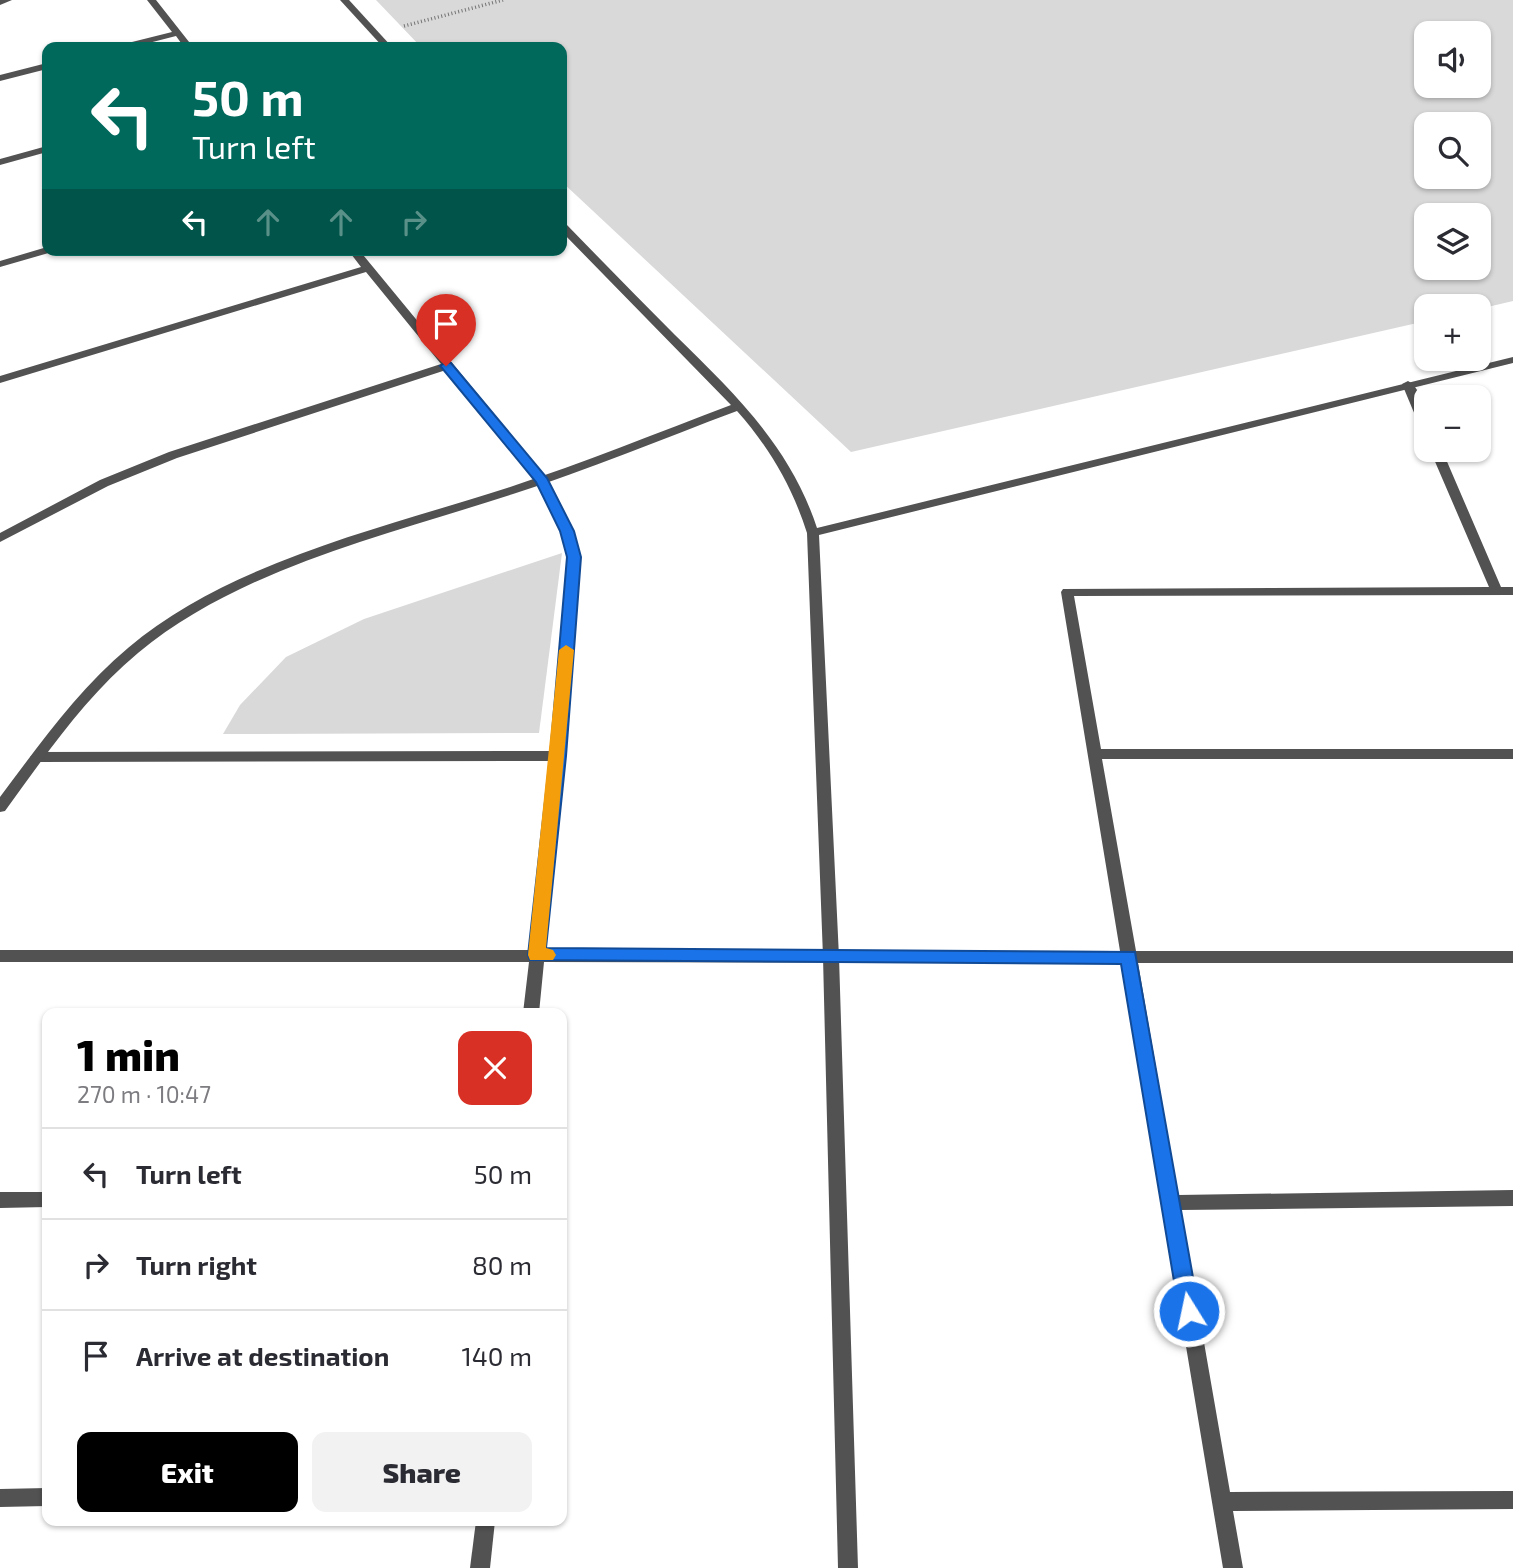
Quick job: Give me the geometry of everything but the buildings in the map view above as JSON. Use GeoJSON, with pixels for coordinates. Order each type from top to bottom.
{"type":"FeatureCollection","features":[{"type":"Feature","properties":{"kind":"street"},"geometry":{"type":"LineString","coordinates":[[0,2],[8,0]]}},
{"type":"Feature","properties":{"kind":"street"},"geometry":{"type":"LineString","coordinates":[[151,0],[185,42]]}},
{"type":"Feature","properties":{"kind":"street"},"geometry":{"type":"LineString","coordinates":[[344,0],[383,42]]}},
{"type":"Feature","properties":{"kind":"street"},"geometry":{"type":"LineString","coordinates":[[143,42],[178,33]]}},
{"type":"Feature","properties":{"kind":"street"},"geometry":{"type":"LineString","coordinates":[[0,78],[42,67]]}},
{"type":"Feature","properties":{"kind":"street"},"geometry":{"type":"LineString","coordinates":[[0,162],[42,150]]}},
{"type":"Feature","properties":{"kind":"street"},"geometry":{"type":"LineString","coordinates":[[567,231],[766,436],[804,500],[813,533],[831,957],[848,1568]]}},
{"type":"Feature","properties":{"kind":"street"},"geometry":{"type":"LineString","coordinates":[[0,264],[42,252]]}},
{"type":"Feature","properties":{"kind":"street"},"geometry":{"type":"LineString","coordinates":[[359,256],[542,481],[567,531],[574,557],[558,756],[532,1008]]}},
{"type":"Feature","properties":{"kind":"street"},"geometry":{"type":"LineString","coordinates":[[0,380],[368,268]]}},
{"type":"Feature","properties":{"kind":"street"},"geometry":{"type":"LineString","coordinates":[[813,533],[1513,360]]}},
{"type":"Feature","properties":{"kind":"street"},"geometry":{"type":"LineString","coordinates":[[0,538],[104,483],[173,455],[446,366]]}},
{"type":"Feature","properties":{"kind":"street"},"geometry":{"type":"LineString","coordinates":[[1408,384],[1414,398]]}},
{"type":"Feature","properties":{"kind":"street"},"geometry":{"type":"LineString","coordinates":[[0,807],[37,757],[119,661],[203,603],[301,559],[542,481],[738,406]]}},
{"type":"Feature","properties":{"kind":"street"},"geometry":{"type":"LineString","coordinates":[[1441,462],[1497,591]]}},
{"type":"Feature","properties":{"kind":"street"},"geometry":{"type":"LineString","coordinates":[[1233,1568],[1067,592],[1513,591]]}},
{"type":"Feature","properties":{"kind":"street"},"geometry":{"type":"LineString","coordinates":[[1094,754],[1513,754]]}},
{"type":"Feature","properties":{"kind":"street"},"geometry":{"type":"LineString","coordinates":[[37,757],[558,756]]}},
{"type":"Feature","properties":{"kind":"street"},"geometry":{"type":"LineString","coordinates":[[0,956],[1513,957]]}},
{"type":"Feature","properties":{"kind":"street"},"geometry":{"type":"LineString","coordinates":[[1170,1203],[1513,1198]]}},
{"type":"Feature","properties":{"kind":"street"},"geometry":{"type":"LineString","coordinates":[[0,1200],[42,1200]]}},
{"type":"Feature","properties":{"kind":"street"},"geometry":{"type":"LineString","coordinates":[[0,1498],[42,1497]]}},
{"type":"Feature","properties":{"kind":"street"},"geometry":{"type":"LineString","coordinates":[[1221,1502],[1513,1500]]}},
{"type":"Feature","properties":{"kind":"street"},"geometry":{"type":"LineString","coordinates":[[480,1568],[484,1526]]}},
{"type":"Feature","properties":{"kind":"path"},"geometry":{"type":"LineString","coordinates":[[376,34],[503,0]]}},
{"type":"Feature","properties":{"kind":"shaded area"},"geometry":{"type":"Polygon","coordinates":[[[376,0],[1513,0],[1513,301],[1491,306],[1491,294],[1414,294],[1414,324],[851,452],[567,187],[567,42],[416,42],[376,0]]]}},
{"type":"Feature","properties":{"kind":"shaded area"},"geometry":{"type":"Polygon","coordinates":[[[562,553],[539,733],[223,734],[240,705],[286,657],[364,619],[562,553]]]}},
{"type":"Feature","properties":{"kind":"slow traffic"},"geometry":{"type":"LineString","coordinates":[[547,955],[537,955],[566,650]]}},
{"type":"Feature","properties":{"kind":"route"},"geometry":{"type":"LineString","coordinates":[[446,366],[542,481],[567,531],[574,557],[558,756],[537,955],[1129,957],[1189,1311]]}}]}
